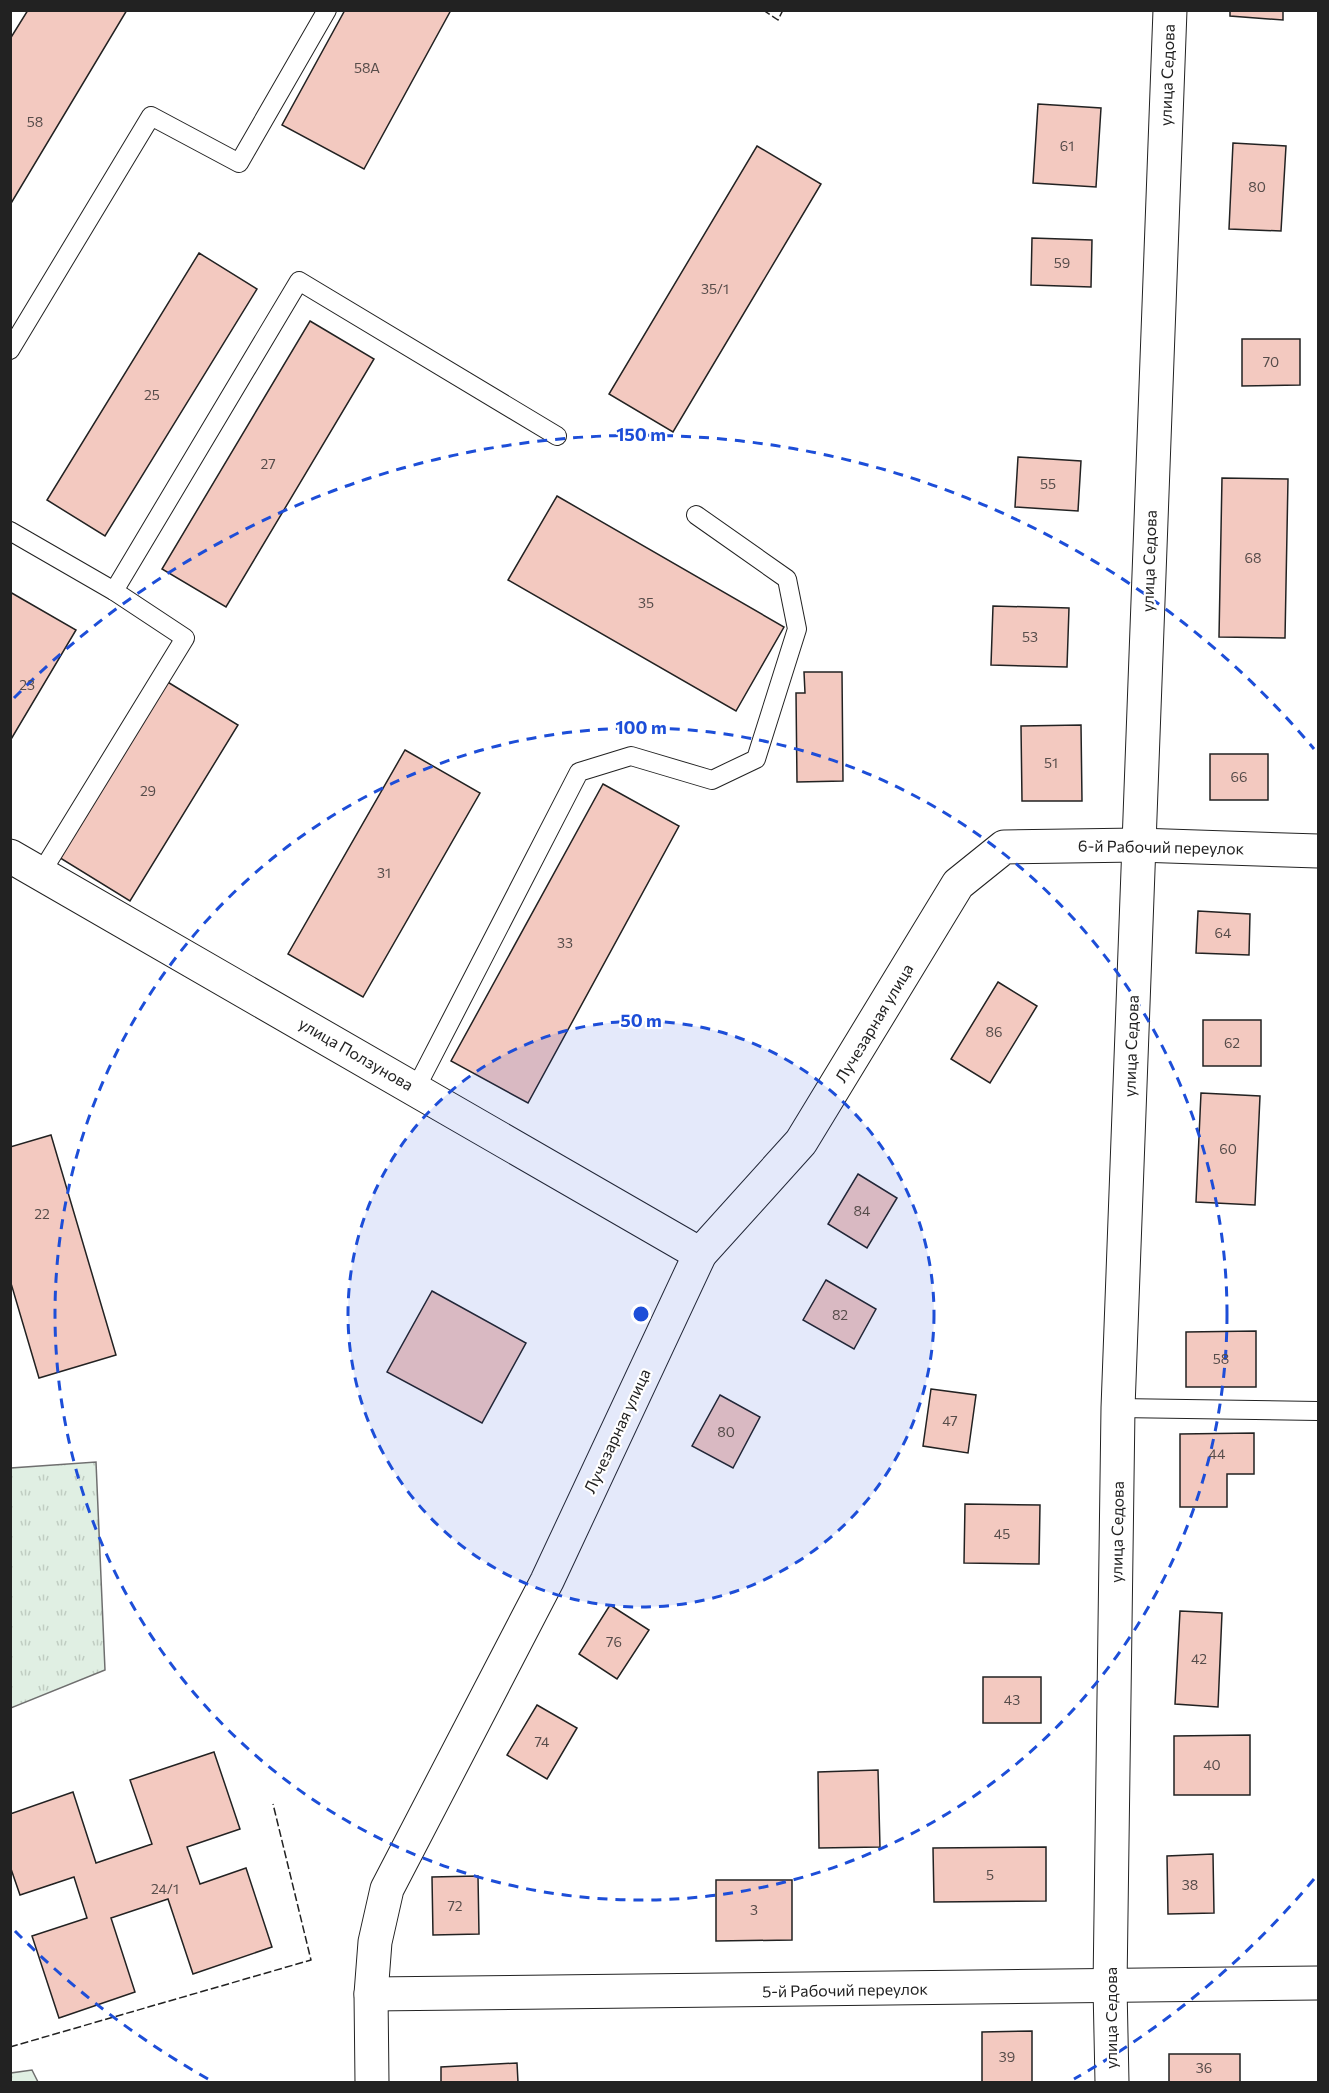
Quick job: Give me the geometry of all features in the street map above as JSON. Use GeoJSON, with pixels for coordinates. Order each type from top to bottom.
{"type":"FeatureCollection","features":[{"type":"Feature","properties":{"kind":"street","name":"улица Седова"},"geometry":{"type":"LineString","coordinates":[[1112,2082],[1110,1987],[1118,1408],[1170,10]]}},
{"type":"Feature","properties":{"kind":"street","name":"6-й Рабочий переулок"},"geometry":{"type":"LineString","coordinates":[[1004,847],[1138,845],[1318,851]]}},
{"type":"Feature","properties":{"kind":"street","name":"Лучезарная улица"},"geometry":{"type":"LineString","coordinates":[[372,2082],[371,1994],[375,1942],[387,1889],[547,1581],[700,1254],[801,1142],[958,884],[1004,847]]}},
{"type":"Feature","properties":{"kind":"street","name":"улица Ползунова"},"geometry":{"type":"LineString","coordinates":[[10,856],[416,1088],[700,1254]]}},
{"type":"Feature","properties":{"kind":"street","name":"5-й Рабочий переулок"},"geometry":{"type":"LineString","coordinates":[[371,1994],[1318,1983]]}},
{"type":"Feature","properties":{"kind":"lane"},"geometry":{"type":"LineString","coordinates":[[10,350],[151,116],[239,163],[327,10]]}},
{"type":"Feature","properties":{"kind":"lane"},"geometry":{"type":"LineString","coordinates":[[114,591],[299,281],[557,436]]}},
{"type":"Feature","properties":{"kind":"lane"},"geometry":{"type":"LineString","coordinates":[[416,1088],[579,772],[631,756],[712,780],[756,759],[797,629],[787,579],[696,515]]}},
{"type":"Feature","properties":{"kind":"lane"},"geometry":{"type":"LineString","coordinates":[[10,531],[114,591],[185,638],[41,873]]}},
{"type":"Feature","properties":{"kind":"lane"},"geometry":{"type":"LineString","coordinates":[[1118,1408],[1318,1411]]}},
{"type":"Feature","properties":{"kind":"green space"},"geometry":{"type":"Polygon","coordinates":[[[96,1462],[105,1670],[11,1708],[11,1468],[96,1462]]]}},
{"type":"Feature","properties":{"kind":"green space"},"geometry":{"type":"Polygon","coordinates":[[[32,2070],[38,2082],[11,2082],[11,2073],[32,2070]]]}},
{"type":"Feature","properties":{"kind":"building"},"geometry":{"type":"Polygon","coordinates":[[[28,10],[127,10],[10,205],[10,39],[28,10]]]}},
{"type":"Feature","properties":{"kind":"building"},"geometry":{"type":"Polygon","coordinates":[[[345,10],[451,10],[364,169],[282,125],[345,10]]]}},
{"type":"Feature","properties":{"kind":"building"},"geometry":{"type":"Polygon","coordinates":[[[1230,10],[1283,10],[1283,20],[1230,16],[1230,10]]]}},
{"type":"Feature","properties":{"kind":"building"},"geometry":{"type":"Polygon","coordinates":[[[1038,104],[1101,108],[1096,187],[1033,183],[1038,104]]]}},
{"type":"Feature","properties":{"kind":"building"},"geometry":{"type":"Polygon","coordinates":[[[1233,143],[1286,146],[1281,231],[1229,229],[1233,143]]]}},
{"type":"Feature","properties":{"kind":"building"},"geometry":{"type":"Polygon","coordinates":[[[757,146],[821,184],[673,432],[609,394],[757,146]]]}},
{"type":"Feature","properties":{"kind":"building"},"geometry":{"type":"Polygon","coordinates":[[[1032,238],[1092,240],[1091,287],[1031,285],[1032,238]]]}},
{"type":"Feature","properties":{"kind":"building"},"geometry":{"type":"Polygon","coordinates":[[[199,253],[257,289],[105,536],[47,500],[199,253]]]}},
{"type":"Feature","properties":{"kind":"building"},"geometry":{"type":"Polygon","coordinates":[[[310,321],[374,359],[226,607],[162,569],[310,321]]]}},
{"type":"Feature","properties":{"kind":"building"},"geometry":{"type":"Polygon","coordinates":[[[1242,339],[1300,339],[1300,385],[1242,386],[1242,339]]]}},
{"type":"Feature","properties":{"kind":"building"},"geometry":{"type":"Polygon","coordinates":[[[1018,457],[1081,461],[1078,511],[1015,507],[1018,457]]]}},
{"type":"Feature","properties":{"kind":"building"},"geometry":{"type":"Polygon","coordinates":[[[1222,478],[1288,479],[1285,638],[1219,637],[1222,478]]]}},
{"type":"Feature","properties":{"kind":"building"},"geometry":{"type":"Polygon","coordinates":[[[557,496],[784,627],[736,711],[508,580],[557,496]]]}},
{"type":"Feature","properties":{"kind":"building"},"geometry":{"type":"Polygon","coordinates":[[[10,592],[76,630],[10,741],[10,592]]]}},
{"type":"Feature","properties":{"kind":"building"},"geometry":{"type":"Polygon","coordinates":[[[993,606],[1069,608],[1067,667],[991,665],[993,606]]]}},
{"type":"Feature","properties":{"kind":"building"},"geometry":{"type":"Polygon","coordinates":[[[804,672],[842,672],[843,781],[797,782],[796,693],[805,693],[804,672]]]}},
{"type":"Feature","properties":{"kind":"building"},"geometry":{"type":"Polygon","coordinates":[[[166,681],[238,725],[130,901],[57,856],[166,681]]]}},
{"type":"Feature","properties":{"kind":"building"},"geometry":{"type":"Polygon","coordinates":[[[1081,725],[1082,801],[1022,801],[1021,726],[1081,725]]]}},
{"type":"Feature","properties":{"kind":"building"},"geometry":{"type":"Polygon","coordinates":[[[405,750],[480,793],[363,997],[288,954],[405,750]]]}},
{"type":"Feature","properties":{"kind":"building"},"geometry":{"type":"Polygon","coordinates":[[[1210,754],[1268,754],[1268,800],[1210,800],[1210,754]]]}},
{"type":"Feature","properties":{"kind":"building"},"geometry":{"type":"Polygon","coordinates":[[[603,784],[679,826],[528,1103],[451,1061],[603,784]]]}},
{"type":"Feature","properties":{"kind":"building"},"geometry":{"type":"Polygon","coordinates":[[[1198,911],[1250,914],[1249,955],[1196,953],[1198,911]]]}},
{"type":"Feature","properties":{"kind":"building"},"geometry":{"type":"Polygon","coordinates":[[[998,982],[1037,1006],[990,1083],[951,1059],[998,982]]]}},
{"type":"Feature","properties":{"kind":"building"},"geometry":{"type":"Polygon","coordinates":[[[1203,1020],[1261,1020],[1261,1066],[1203,1066],[1203,1020]]]}},
{"type":"Feature","properties":{"kind":"building"},"geometry":{"type":"Polygon","coordinates":[[[1201,1093],[1260,1096],[1255,1205],[1196,1202],[1201,1093]]]}},
{"type":"Feature","properties":{"kind":"building"},"geometry":{"type":"Polygon","coordinates":[[[51,1135],[116,1355],[39,1378],[10,1280],[10,1147],[51,1135]]]}},
{"type":"Feature","properties":{"kind":"building"},"geometry":{"type":"Polygon","coordinates":[[[858,1174],[897,1198],[867,1248],[828,1224],[858,1174]]]}},
{"type":"Feature","properties":{"kind":"building"},"geometry":{"type":"Polygon","coordinates":[[[826,1280],[876,1309],[854,1349],[803,1320],[826,1280]]]}},
{"type":"Feature","properties":{"kind":"building"},"geometry":{"type":"Polygon","coordinates":[[[432,1291],[526,1343],[482,1423],[387,1372],[432,1291]]]}},
{"type":"Feature","properties":{"kind":"building"},"geometry":{"type":"Polygon","coordinates":[[[1256,1331],[1256,1387],[1186,1387],[1186,1332],[1256,1331]]]}},
{"type":"Feature","properties":{"kind":"building"},"geometry":{"type":"Polygon","coordinates":[[[931,1389],[976,1395],[968,1453],[923,1446],[931,1389]]]}},
{"type":"Feature","properties":{"kind":"building"},"geometry":{"type":"Polygon","coordinates":[[[720,1395],[760,1417],[733,1468],[692,1446],[720,1395]]]}},
{"type":"Feature","properties":{"kind":"building"},"geometry":{"type":"Polygon","coordinates":[[[1254,1433],[1254,1474],[1227,1474],[1227,1507],[1180,1507],[1180,1434],[1254,1433]]]}},
{"type":"Feature","properties":{"kind":"building"},"geometry":{"type":"Polygon","coordinates":[[[965,1504],[1040,1505],[1039,1564],[964,1563],[965,1504]]]}},
{"type":"Feature","properties":{"kind":"building"},"geometry":{"type":"Polygon","coordinates":[[[610,1605],[649,1630],[617,1679],[579,1654],[610,1605]]]}},
{"type":"Feature","properties":{"kind":"building"},"geometry":{"type":"Polygon","coordinates":[[[1180,1611],[1222,1613],[1218,1707],[1175,1704],[1180,1611]]]}},
{"type":"Feature","properties":{"kind":"building"},"geometry":{"type":"Polygon","coordinates":[[[983,1677],[1041,1677],[1041,1723],[983,1723],[983,1677]]]}},
{"type":"Feature","properties":{"kind":"building"},"geometry":{"type":"Polygon","coordinates":[[[537,1705],[577,1728],[547,1779],[507,1755],[537,1705]]]}},
{"type":"Feature","properties":{"kind":"building"},"geometry":{"type":"Polygon","coordinates":[[[1250,1735],[1250,1795],[1174,1795],[1174,1736],[1250,1735]]]}},
{"type":"Feature","properties":{"kind":"building"},"geometry":{"type":"Polygon","coordinates":[[[214,1752],[240,1829],[187,1847],[200,1884],[246,1868],[272,1947],[193,1974],[168,1899],[111,1918],[135,1992],[59,2018],[32,1936],[87,1918],[74,1877],[20,1895],[10,1866],[10,1814],[73,1792],[96,1863],[152,1844],[130,1780],[214,1752]]]}},
{"type":"Feature","properties":{"kind":"building"},"geometry":{"type":"Polygon","coordinates":[[[878,1770],[880,1847],[819,1848],[818,1772],[878,1770]]]}},
{"type":"Feature","properties":{"kind":"building"},"geometry":{"type":"Polygon","coordinates":[[[1046,1847],[1046,1901],[934,1902],[933,1848],[1046,1847]]]}},
{"type":"Feature","properties":{"kind":"building"},"geometry":{"type":"Polygon","coordinates":[[[1213,1854],[1214,1913],[1168,1914],[1167,1856],[1213,1854]]]}},
{"type":"Feature","properties":{"kind":"building"},"geometry":{"type":"Polygon","coordinates":[[[478,1876],[479,1934],[433,1935],[432,1877],[478,1876]]]}},
{"type":"Feature","properties":{"kind":"building"},"geometry":{"type":"Polygon","coordinates":[[[716,1880],[792,1880],[792,1940],[716,1941],[716,1880]]]}},
{"type":"Feature","properties":{"kind":"building"},"geometry":{"type":"Polygon","coordinates":[[[1032,2031],[1032,2082],[982,2082],[982,2032],[1032,2031]]]}},
{"type":"Feature","properties":{"kind":"building"},"geometry":{"type":"Polygon","coordinates":[[[1169,2054],[1240,2054],[1240,2082],[1169,2082],[1169,2054]]]}},
{"type":"Feature","properties":{"kind":"building"},"geometry":{"type":"Polygon","coordinates":[[[517,2063],[518,2082],[441,2082],[441,2067],[517,2063]]]}},
{"type":"Feature","properties":{"kind":"fence"},"geometry":{"type":"LineString","coordinates":[[763,10],[778,20],[783,10]]}},
{"type":"Feature","properties":{"kind":"fence"},"geometry":{"type":"LineString","coordinates":[[10,2047],[311,1960],[273,1804]]}}]}
